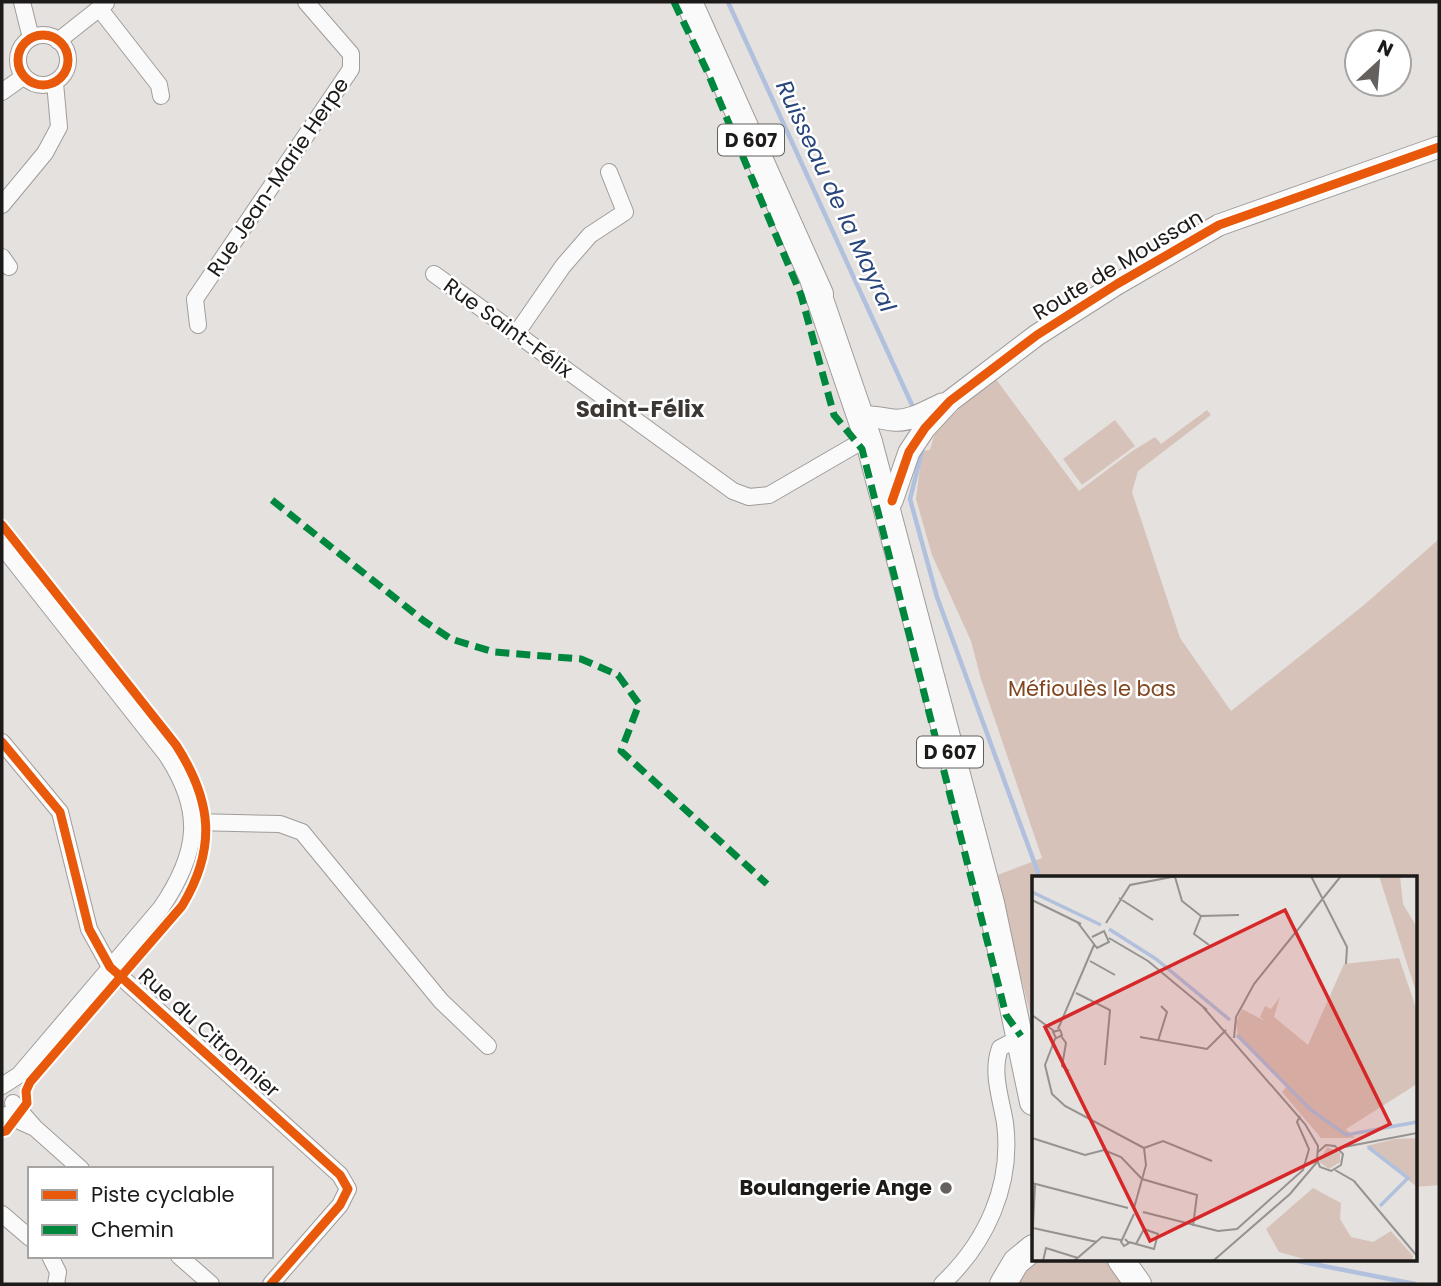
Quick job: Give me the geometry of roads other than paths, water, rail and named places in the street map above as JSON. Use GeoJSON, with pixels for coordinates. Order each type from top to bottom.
{"type":"FeatureCollection","features":[{"type":"Feature","properties":{"kind":"main road","name":"D 607"},"geometry":{"type":"LineString","coordinates":[[689,2],[813,279],[869,430],[911,601],[991,902],[1007,982],[1028,1039],[1032,1089]]}},
{"type":"Feature","properties":{"kind":"main road","name":"D 607"},"geometry":{"type":"LineString","coordinates":[[869,430],[880,447],[911,601]]}},
{"type":"Feature","properties":{"kind":"main road"},"geometry":{"type":"LineString","coordinates":[[1003,1284],[1012,1268],[1032,1247]]}},
{"type":"Feature","properties":{"kind":"main road"},"geometry":{"type":"LineString","coordinates":[[1122,1262],[1138,1284]]}},
{"type":"Feature","properties":{"kind":"street"},"geometry":{"type":"LineString","coordinates":[[22,2],[31,38]]}},
{"type":"Feature","properties":{"kind":"street","name":"Rue Jean-Marie Herpe"},"geometry":{"type":"LineString","coordinates":[[198,325],[195,299],[351,69],[351,54],[306,2]]}},
{"type":"Feature","properties":{"kind":"street"},"geometry":{"type":"LineString","coordinates":[[58,41],[104,5],[159,85],[161,96]]}},
{"type":"Feature","properties":{"kind":"street"},"geometry":{"type":"LineString","coordinates":[[40,35],[50,36],[58,41],[64,47],[68,63],[66,71],[55,83],[44,86],[34,84],[23,77],[19,70],[18,55],[25,42],[40,35]]}},
{"type":"Feature","properties":{"kind":"street"},"geometry":{"type":"LineString","coordinates":[[2,92],[23,77]]}},
{"type":"Feature","properties":{"kind":"street"},"geometry":{"type":"LineString","coordinates":[[2,205],[45,153],[59,127],[55,83]]}},
{"type":"Feature","properties":{"kind":"street","name":"Route de Moussan"},"geometry":{"type":"LineString","coordinates":[[950,401],[1037,335],[1117,284],[1219,225],[1439,147]]}},
{"type":"Feature","properties":{"kind":"street"},"geometry":{"type":"LineString","coordinates":[[516,334],[563,266],[590,235],[625,212],[609,173]]}},
{"type":"Feature","properties":{"kind":"street","name":"Rue Saint-Félix"},"geometry":{"type":"LineString","coordinates":[[434,274],[733,491],[749,497],[769,495],[857,444],[869,430]]}},
{"type":"Feature","properties":{"kind":"street"},"geometry":{"type":"LineString","coordinates":[[869,430],[881,416],[894,421],[908,419],[950,401]]}},
{"type":"Feature","properties":{"kind":"street"},"geometry":{"type":"LineString","coordinates":[[892,500],[909,452],[925,428],[950,401]]}},
{"type":"Feature","properties":{"kind":"street"},"geometry":{"type":"LineString","coordinates":[[2,546],[176,768],[194,822],[187,861],[176,886],[161,908],[19,1075],[6,1101],[78,1167]]}},
{"type":"Feature","properties":{"kind":"street","name":"Rue du Citronnier"},"geometry":{"type":"LineString","coordinates":[[2,742],[60,812],[89,929],[110,967],[340,1175],[348,1189],[340,1205],[271,1284]]}},
{"type":"Feature","properties":{"kind":"street"},"geometry":{"type":"LineString","coordinates":[[194,822],[281,824],[302,832],[442,1001],[488,1046]]}},
{"type":"Feature","properties":{"kind":"street"},"geometry":{"type":"LineString","coordinates":[[942,1284],[969,1255],[987,1225],[1004,1179],[1005,1125],[996,1079],[997,1055],[1000,1048],[1028,1039]]}},
{"type":"Feature","properties":{"kind":"street"},"geometry":{"type":"LineString","coordinates":[[2,1214],[28,1236]]}},
{"type":"Feature","properties":{"kind":"street"},"geometry":{"type":"LineString","coordinates":[[51,1258],[58,1272],[57,1284]]}},
{"type":"Feature","properties":{"kind":"street"},"geometry":{"type":"LineString","coordinates":[[181,1258],[211,1284]]}},
{"type":"Feature","properties":{"kind":"waterway","name":"Ruisseau de la Mayral"},"geometry":{"type":"LineString","coordinates":[[728,2],[912,405]]}},
{"type":"Feature","properties":{"kind":"waterway","name":"Ruisseau de la Mayral"},"geometry":{"type":"LineString","coordinates":[[922,451],[910,499],[937,597],[1039,876]]}},
{"type":"Feature","properties":{"kind":"waterway","name":"Ruisseau de la Mayral"},"geometry":{"type":"LineString","coordinates":[[1303,1262],[1415,1284]]}},
{"type":"Feature","properties":{"kind":"place","name":"Boulangerie Ange"},"geometry":{"type":"Point","coordinates":[946,1188]}},
{"type":"Feature","properties":{"kind":"district","name":"Saint-Félix"},"geometry":{"type":"Point","coordinates":[640,409]}},
{"type":"Feature","properties":{"kind":"park label","name":"Méfioulès le bas"},"geometry":{"type":"Point","coordinates":[1092,689]}}]}
